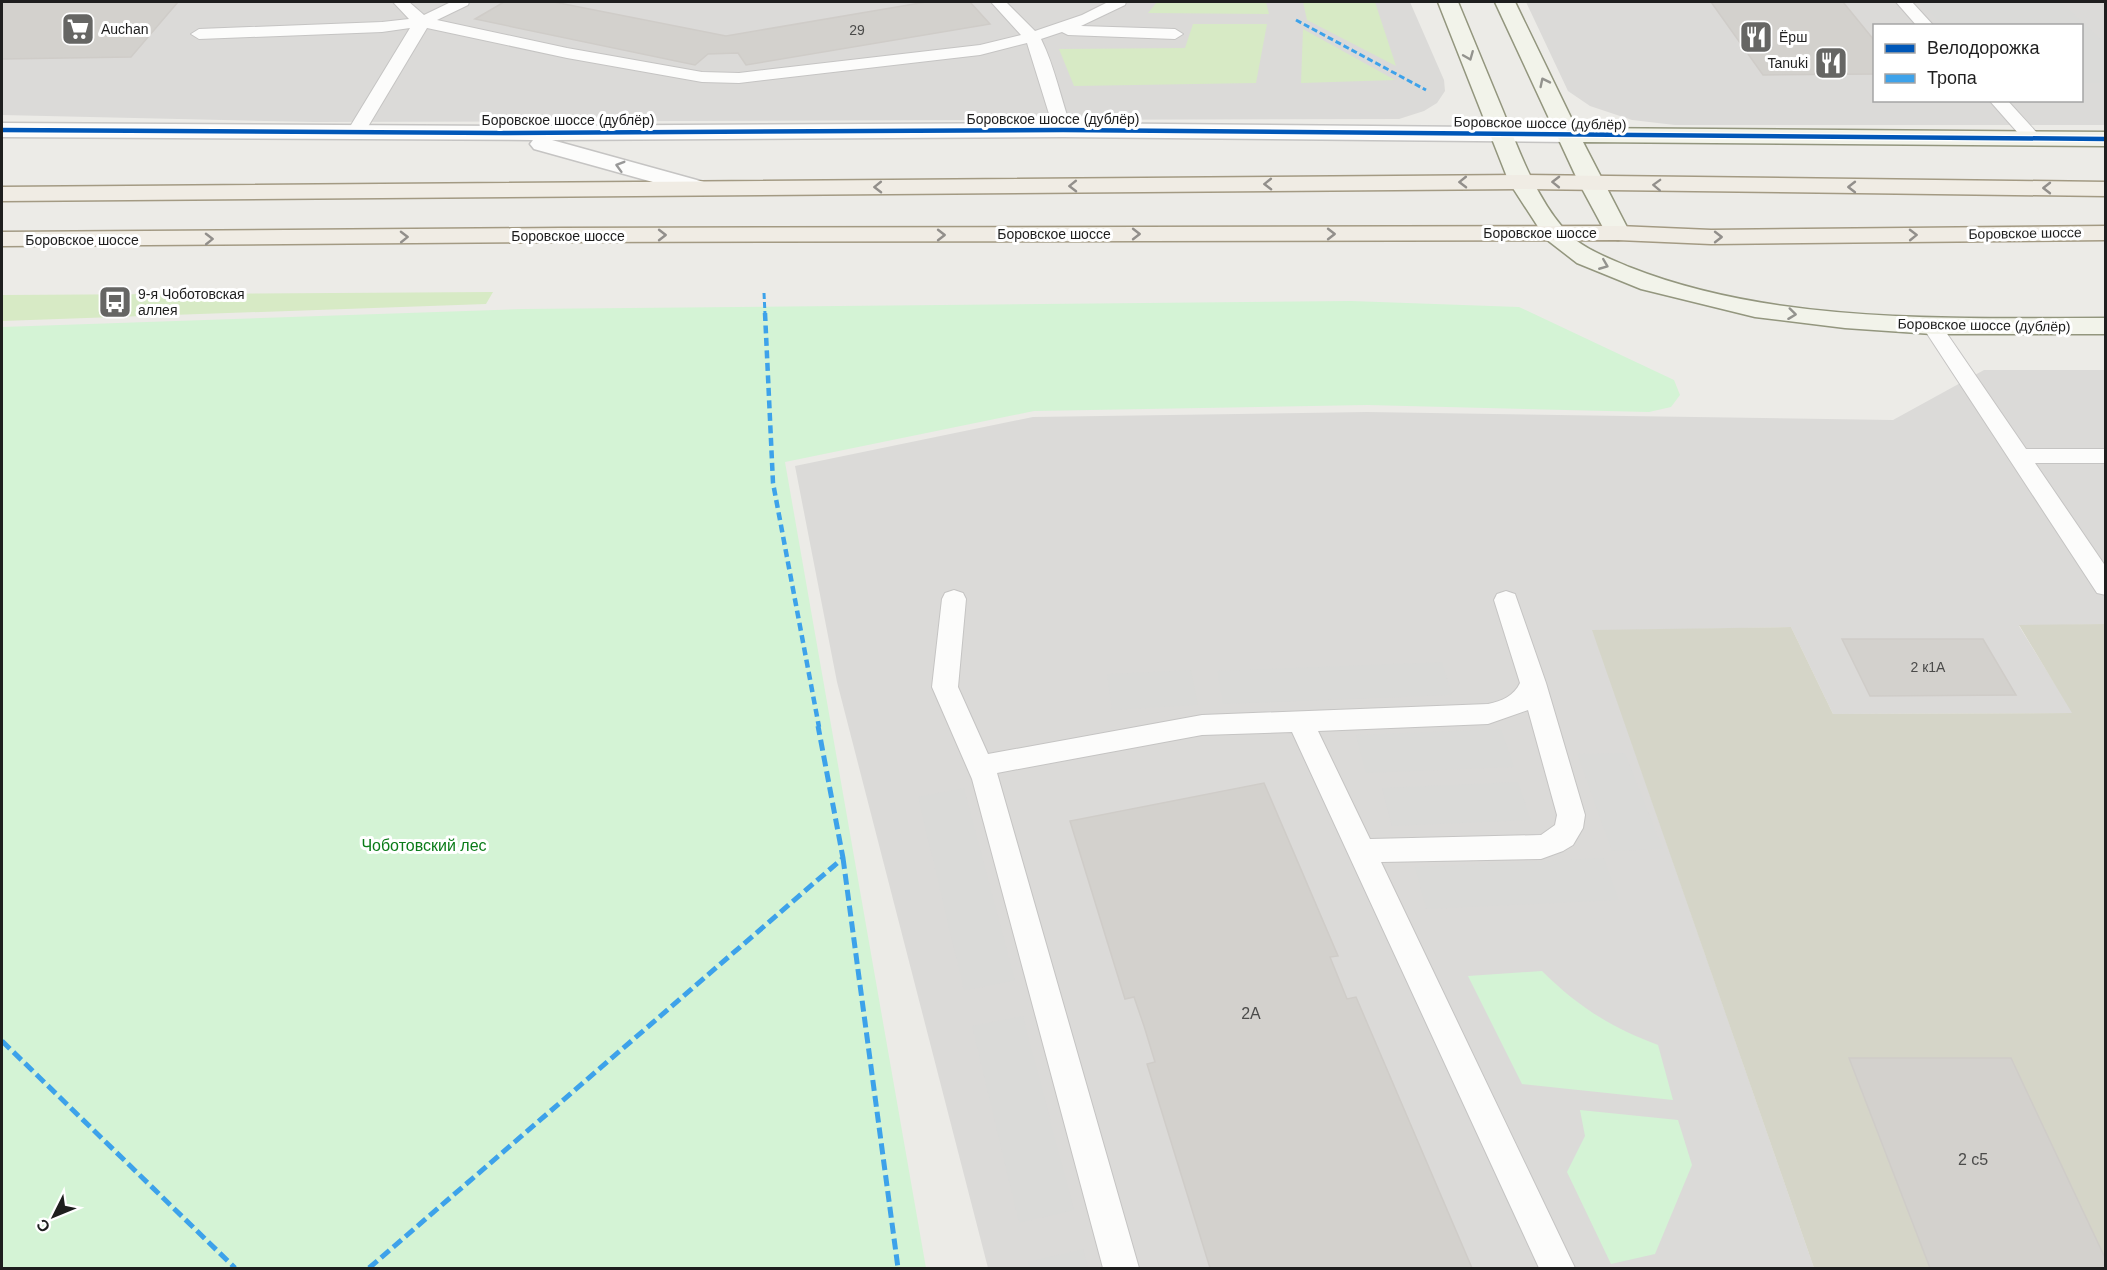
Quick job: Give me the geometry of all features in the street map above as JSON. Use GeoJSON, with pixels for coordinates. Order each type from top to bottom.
{"type":"FeatureCollection","features":[{"type":"Feature","properties":{"kind":"main road","name":"Боровское шоссе (дублёр)"},"geometry":{"type":"LineString","coordinates":[[1448,2],[1521,182],[1555,234],[1586,258],[1650,284],[1755,309],[1845,320],[1932,326],[2106,326]]}},
{"type":"Feature","properties":{"kind":"main road"},"geometry":{"type":"LineString","coordinates":[[1505,2],[1591,183],[1618,233]]}},
{"type":"Feature","properties":{"kind":"main road","name":"Боровское шоссе (дублёр)"},"geometry":{"type":"LineString","coordinates":[[1570,135],[2106,139]]}},
{"type":"Feature","properties":{"kind":"main road"},"geometry":{"type":"LineString","coordinates":[[2,194],[1521,182],[2106,189]]}},
{"type":"Feature","properties":{"kind":"main road","name":"Боровское шоссе"},"geometry":{"type":"LineString","coordinates":[[2,239],[561,235],[1618,233],[1711,237],[2106,233]]}},
{"type":"Feature","properties":{"kind":"street","name":"Боровское шоссе (дублёр)"},"geometry":{"type":"LineString","coordinates":[[2,130],[357,130],[504,133],[1064,130],[1570,135]]}},
{"type":"Feature","properties":{"kind":"street"},"geometry":{"type":"LineString","coordinates":[[504,133],[696,187]]}},
{"type":"Feature","properties":{"kind":"lane"},"geometry":{"type":"LineString","coordinates":[[400,2],[422,22]]}},
{"type":"Feature","properties":{"kind":"lane"},"geometry":{"type":"LineString","coordinates":[[357,130],[422,22],[462,2]]}},
{"type":"Feature","properties":{"kind":"lane"},"geometry":{"type":"LineString","coordinates":[[998,2],[1032,37],[1040,53],[1051,97],[1064,130]]}},
{"type":"Feature","properties":{"kind":"lane"},"geometry":{"type":"LineString","coordinates":[[199,34],[382,27],[422,22],[567,53],[702,77],[739,78],[980,50],[1032,37],[1088,18],[1119,2]]}},
{"type":"Feature","properties":{"kind":"lane"},"geometry":{"type":"LineString","coordinates":[[1904,2],[1924,24]]}},
{"type":"Feature","properties":{"kind":"lane"},"geometry":{"type":"LineString","coordinates":[[1056,29],[1175,34]]}},
{"type":"Feature","properties":{"kind":"lane"},"geometry":{"type":"LineString","coordinates":[[1999,102],[2032,138]]}},
{"type":"Feature","properties":{"kind":"lane"},"geometry":{"type":"LineString","coordinates":[[1932,326],[2106,587]]}},
{"type":"Feature","properties":{"kind":"lane"},"geometry":{"type":"LineString","coordinates":[[2019,456],[2106,456]]}},
{"type":"Feature","properties":{"kind":"lane"},"geometry":{"type":"LineString","coordinates":[[954,598],[945,687],[986,779],[1121,1269]]}},
{"type":"Feature","properties":{"kind":"lane"},"geometry":{"type":"LineString","coordinates":[[1361,851],[1541,847],[1555,843],[1565,836],[1570,826],[1571,815],[1533,683],[1506,600]]}},
{"type":"Feature","properties":{"kind":"lane"},"geometry":{"type":"LineString","coordinates":[[980,766],[1202,725],[1488,714],[1518,704],[1530,691],[1533,683]]}},
{"type":"Feature","properties":{"kind":"lane"},"geometry":{"type":"LineString","coordinates":[[1300,721],[1557,1269]]}},
{"type":"Feature","properties":{"kind":"shaded area"},"geometry":{"type":"Polygon","coordinates":[[[2,2],[1410,2],[1444,80],[1445,91],[1437,103],[1424,111],[1399,119],[315,122],[2,115],[2,2]]]}},
{"type":"Feature","properties":{"kind":"shaded area"},"geometry":{"type":"Polygon","coordinates":[[[1526,2],[2105,2],[2105,125],[1675,125],[1632,120],[1590,106],[1568,91],[1526,2]]]}},
{"type":"Feature","properties":{"kind":"shaded area"},"geometry":{"type":"Polygon","coordinates":[[[1920,2],[2061,2],[2105,43],[2105,83],[2083,83],[2083,24],[1942,24],[1920,2]]]}},
{"type":"Feature","properties":{"kind":"shaded area"},"geometry":{"type":"Polygon","coordinates":[[[1984,370],[2105,370],[2105,624],[2019,626],[2073,713],[1833,714],[1791,627],[1593,631],[1814,1268],[988,1268],[837,682],[795,466],[1033,417],[1367,412],[1893,420],[1984,370]]]}},
{"type":"Feature","properties":{"kind":"shaded area"},"geometry":{"type":"Polygon","coordinates":[[[2105,624],[2105,1268],[1814,1268],[1592,630],[1791,627],[1833,714],[2072,713],[2019,625],[2105,624]]]}},
{"type":"Feature","properties":{"kind":"shaded area"},"geometry":{"type":"Polygon","coordinates":[[[1442,662],[1452,695],[1223,704],[1217,671],[1442,662]]]}},
{"type":"Feature","properties":{"kind":"shaded area"},"geometry":{"type":"Polygon","coordinates":[[[1191,670],[1198,705],[1112,710],[1107,674],[1191,670]]]}},
{"type":"Feature","properties":{"kind":"shaded area"},"geometry":{"type":"Polygon","coordinates":[[[1501,729],[1514,767],[1366,773],[1356,735],[1501,729]]]}},
{"type":"Feature","properties":{"kind":"shaded area"},"geometry":{"type":"Polygon","coordinates":[[[1625,753],[1663,849],[1612,851],[1577,754],[1625,753]]]}},
{"type":"Feature","properties":{"kind":"shaded area"},"geometry":{"type":"Polygon","coordinates":[[[1518,782],[1531,820],[1392,826],[1382,788],[1518,782]]]}},
{"type":"Feature","properties":{"kind":"shaded area"},"geometry":{"type":"Polygon","coordinates":[[[964,788],[1015,980],[964,991],[918,797],[964,788]]]}},
{"type":"Feature","properties":{"kind":"shaded area"},"geometry":{"type":"Polygon","coordinates":[[[1604,858],[1619,900],[1426,909],[1415,867],[1604,858]]]}},
{"type":"Feature","properties":{"kind":"shaded area"},"geometry":{"type":"Polygon","coordinates":[[[1023,1016],[1074,1210],[1019,1223],[972,1026],[1023,1016]]]}},
{"type":"Feature","properties":{"kind":"shaded area"},"geometry":{"type":"Polygon","coordinates":[[[1083,1249],[1088,1268],[1029,1268],[1028,1262],[1083,1249]]]}},
{"type":"Feature","properties":{"kind":"green space"},"geometry":{"type":"Polygon","coordinates":[[[1157,2],[1266,2],[1269,14],[1148,13],[1157,2]]]}},
{"type":"Feature","properties":{"kind":"green space"},"geometry":{"type":"Polygon","coordinates":[[[1303,2],[1375,2],[1396,66],[1307,20],[1303,2]]]}},
{"type":"Feature","properties":{"kind":"green space"},"geometry":{"type":"Polygon","coordinates":[[[1193,24],[1267,24],[1256,83],[1074,86],[1059,49],[1185,48],[1193,24]]]}},
{"type":"Feature","properties":{"kind":"green space"},"geometry":{"type":"Polygon","coordinates":[[[1303,29],[1395,80],[1301,83],[1303,29]]]}},
{"type":"Feature","properties":{"kind":"green space"},"geometry":{"type":"Polygon","coordinates":[[[493,292],[486,304],[2,321],[2,295],[493,292]]]}},
{"type":"Feature","properties":{"kind":"green space","name":"Чоботовский лес"},"geometry":{"type":"Polygon","coordinates":[[[1351,301],[1519,307],[1674,380],[1680,395],[1671,407],[1649,412],[1367,405],[1034,411],[785,462],[926,1268],[2,1268],[2,327],[522,309],[1351,301]]]}},
{"type":"Feature","properties":{"kind":"green space"},"geometry":{"type":"Polygon","coordinates":[[[1542,971],[1568,995],[1596,1015],[1658,1045],[1673,1100],[1522,1084],[1468,976],[1542,971]]]}},
{"type":"Feature","properties":{"kind":"green space"},"geometry":{"type":"Polygon","coordinates":[[[1580,1110],[1678,1120],[1692,1165],[1655,1254],[1611,1264],[1567,1172],[1585,1136],[1580,1110]]]}},
{"type":"Feature","properties":{"kind":"building","name":"Auchan"},"geometry":{"type":"Polygon","coordinates":[[[2,2],[178,2],[131,57],[2,59],[2,2]]]}},
{"type":"Feature","properties":{"kind":"building"},"geometry":{"type":"Polygon","coordinates":[[[504,2],[554,2],[726,36],[926,2],[970,2],[990,24],[746,65],[738,53],[708,54],[695,65],[475,19],[504,2]]]}},
{"type":"Feature","properties":{"kind":"building"},"geometry":{"type":"Polygon","coordinates":[[[1711,2],[1843,2],[1873,39],[1873,74],[1763,75],[1711,2]]]}},
{"type":"Feature","properties":{"kind":"building"},"geometry":{"type":"Polygon","coordinates":[[[1842,639],[1983,639],[2016,695],[1870,696],[1842,639]]]}},
{"type":"Feature","properties":{"kind":"building"},"geometry":{"type":"Polygon","coordinates":[[[1264,783],[1338,956],[1330,957],[1347,999],[1356,997],[1472,1268],[1210,1268],[1147,1064],[1155,1062],[1144,1026],[1134,997],[1125,999],[1070,821],[1264,783]]]}},
{"type":"Feature","properties":{"kind":"building"},"geometry":{"type":"Polygon","coordinates":[[[1849,1058],[2011,1058],[2106,1260],[2106,1268],[1930,1268],[1849,1058]]]}},
{"type":"Feature","properties":{"kind":"marked path"},"geometry":{"type":"LineString","coordinates":[[1296,20],[1426,90]]}},
{"type":"Feature","properties":{"kind":"marked path"},"geometry":{"type":"LineString","coordinates":[[369,1268],[843,858],[773,483],[764,293]]}},
{"type":"Feature","properties":{"kind":"marked path"},"geometry":{"type":"LineString","coordinates":[[843,858],[898,1268]]}},
{"type":"Feature","properties":{"kind":"marked path"},"geometry":{"type":"LineString","coordinates":[[2,1041],[235,1268]]}},
{"type":"Feature","properties":{"kind":"cycle path"},"geometry":{"type":"LineString","coordinates":[[2,130],[503,133],[1063,130],[2106,139]]}},
{"type":"Feature","properties":{"kind":"place","name":"Auchan"},"geometry":{"type":"Point","coordinates":[78,29]}},
{"type":"Feature","properties":{"kind":"place","name":"Ёрш"},"geometry":{"type":"Point","coordinates":[1756,37]}},
{"type":"Feature","properties":{"kind":"place","name":"Tanuki"},"geometry":{"type":"Point","coordinates":[1831,63]}},
{"type":"Feature","properties":{"kind":"place","name":"9-я Чоботовская аллея"},"geometry":{"type":"Point","coordinates":[115,302]}}]}
